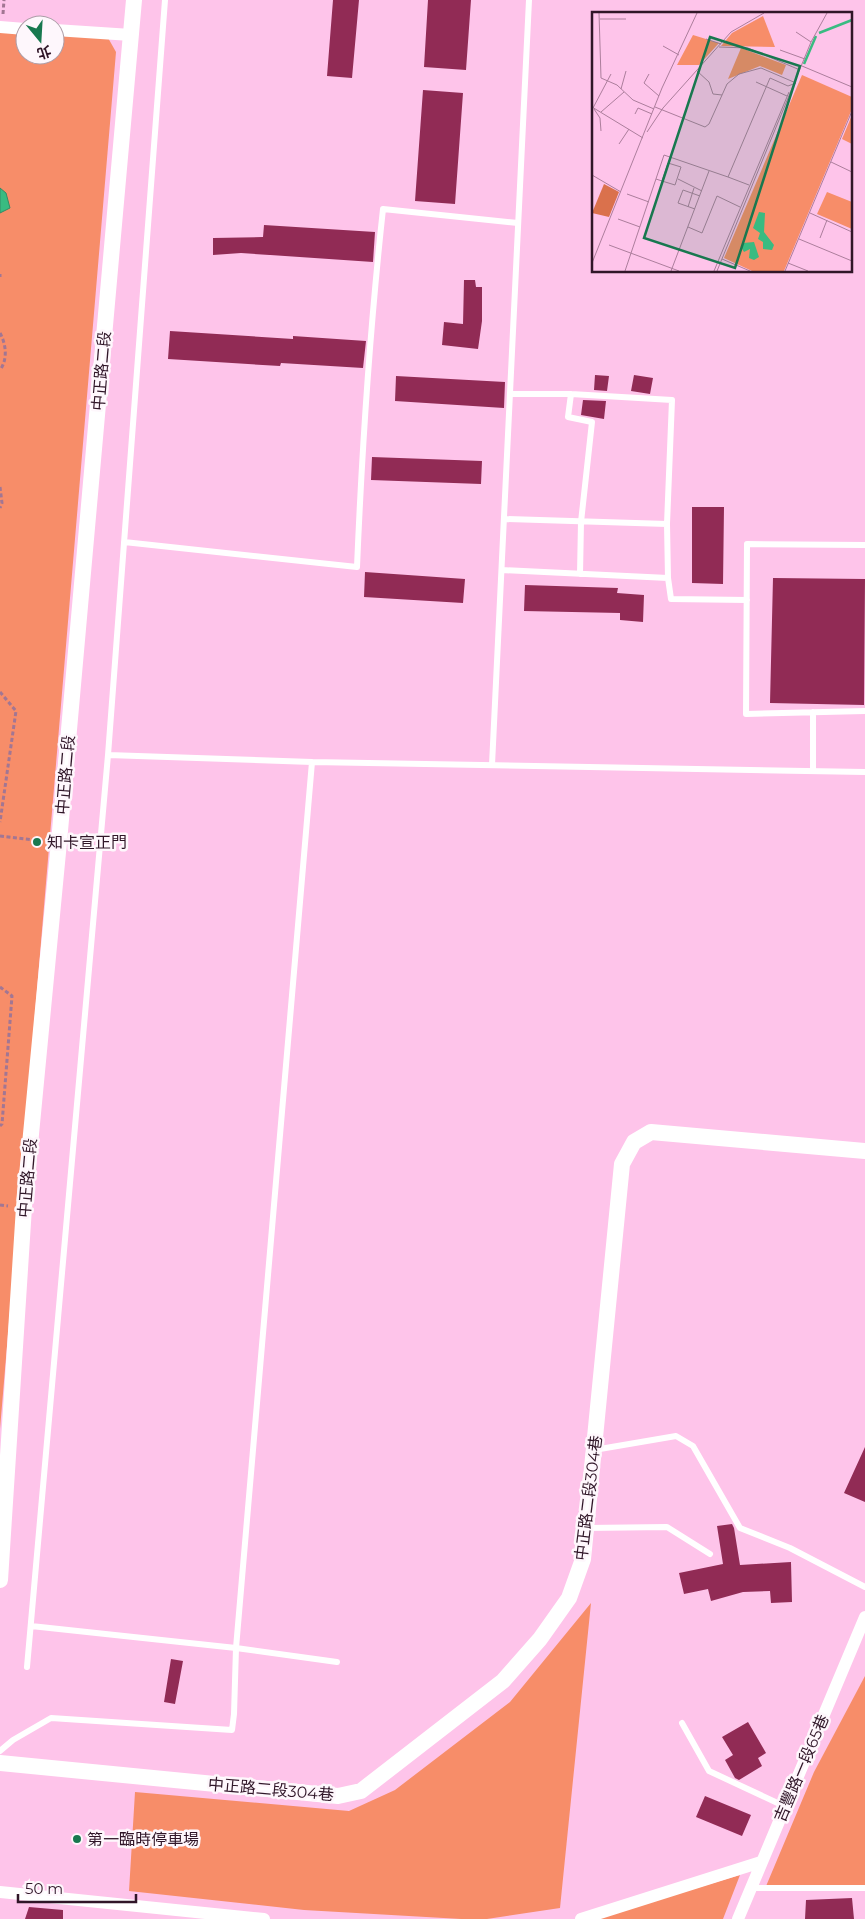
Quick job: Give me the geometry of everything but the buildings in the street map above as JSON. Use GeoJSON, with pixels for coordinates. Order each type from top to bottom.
{"type":"FeatureCollection","features":[{"type":"Feature","properties":{"kind":"street","name":"中正路二段"},"geometry":{"type":"LineString","coordinates":[[0,1580],[24,1207],[59,842],[134,0]]}},
{"type":"Feature","properties":{"kind":"street"},"geometry":{"type":"LineString","coordinates":[[0,27],[15,28]]}},
{"type":"Feature","properties":{"kind":"street"},"geometry":{"type":"LineString","coordinates":[[65,31],[132,35]]}},
{"type":"Feature","properties":{"kind":"street","name":"中正路二段304巷"},"geometry":{"type":"LineString","coordinates":[[0,1763],[338,1796],[361,1791],[503,1681],[540,1639],[569,1598],[583,1559],[622,1164],[634,1142],[651,1132],[865,1150]]}},
{"type":"Feature","properties":{"kind":"street","name":"吉豐路一段65巷"},"geometry":{"type":"LineString","coordinates":[[738,1919],[865,1617]]}},
{"type":"Feature","properties":{"kind":"street"},"geometry":{"type":"LineString","coordinates":[[581,1919],[761,1862]]}},
{"type":"Feature","properties":{"kind":"street"},"geometry":{"type":"LineString","coordinates":[[0,1892],[264,1919]]}},
{"type":"Feature","properties":{"kind":"lane"},"geometry":{"type":"LineString","coordinates":[[27,1668],[108,755],[165,0]]}},
{"type":"Feature","properties":{"kind":"lane"},"geometry":{"type":"LineString","coordinates":[[492,765],[529,0]]}},
{"type":"Feature","properties":{"kind":"lane"},"geometry":{"type":"LineString","coordinates":[[124,542],[357,567],[375,281],[383,209],[518,223]]}},
{"type":"Feature","properties":{"kind":"lane"},"geometry":{"type":"LineString","coordinates":[[510,394],[571,394],[672,400],[668,524],[670,599],[747,600]]}},
{"type":"Feature","properties":{"kind":"lane"},"geometry":{"type":"LineString","coordinates":[[571,394],[568,417],[592,422],[581,522],[580,574]]}},
{"type":"Feature","properties":{"kind":"lane"},"geometry":{"type":"LineString","coordinates":[[504,519],[668,524]]}},
{"type":"Feature","properties":{"kind":"lane"},"geometry":{"type":"LineString","coordinates":[[865,545],[747,544],[746,714],[865,711]]}},
{"type":"Feature","properties":{"kind":"lane"},"geometry":{"type":"LineString","coordinates":[[502,570],[668,578]]}},
{"type":"Feature","properties":{"kind":"lane"},"geometry":{"type":"LineString","coordinates":[[813,712],[813,771]]}},
{"type":"Feature","properties":{"kind":"lane"},"geometry":{"type":"LineString","coordinates":[[108,755],[312,762],[865,772]]}},
{"type":"Feature","properties":{"kind":"lane"},"geometry":{"type":"LineString","coordinates":[[0,1751],[13,1740],[51,1718],[232,1730],[235,1705],[236,1648],[312,762]]}},
{"type":"Feature","properties":{"kind":"lane"},"geometry":{"type":"LineString","coordinates":[[594,1450],[676,1436],[693,1446],[740,1528],[790,1548],[865,1587]]}},
{"type":"Feature","properties":{"kind":"lane"},"geometry":{"type":"LineString","coordinates":[[586,1528],[667,1528],[710,1554]]}},
{"type":"Feature","properties":{"kind":"lane"},"geometry":{"type":"LineString","coordinates":[[30,1626],[236,1648],[337,1662]]}},
{"type":"Feature","properties":{"kind":"lane"},"geometry":{"type":"LineString","coordinates":[[682,1723],[710,1771],[784,1806]]}},
{"type":"Feature","properties":{"kind":"lane"},"geometry":{"type":"LineString","coordinates":[[750,1888],[865,1888]]}},
{"type":"Feature","properties":{"kind":"path"},"geometry":{"type":"LineString","coordinates":[[0,333],[4,341],[5,363],[0,370]]}},
{"type":"Feature","properties":{"kind":"path"},"geometry":{"type":"LineString","coordinates":[[0,488],[2,503],[0,508]]}},
{"type":"Feature","properties":{"kind":"path"},"geometry":{"type":"LineString","coordinates":[[0,692],[16,711],[0,822]]}},
{"type":"Feature","properties":{"kind":"path"},"geometry":{"type":"LineString","coordinates":[[0,836],[59,842]]}},
{"type":"Feature","properties":{"kind":"path"},"geometry":{"type":"LineString","coordinates":[[0,987],[12,996],[2,1124],[0,1126]]}},
{"type":"Feature","properties":{"kind":"shaded area"},"geometry":{"type":"Polygon","coordinates":[[[0,27],[15,28],[15,65],[65,65],[65,33],[107,36],[116,52],[0,1429],[0,27]]]}},
{"type":"Feature","properties":{"kind":"shaded area"},"geometry":{"type":"Polygon","coordinates":[[[0,188],[6,193],[10,208],[0,213],[0,188]]]}},
{"type":"Feature","properties":{"kind":"shaded area"},"geometry":{"type":"Polygon","coordinates":[[[591,1603],[560,1908],[487,1919],[461,1919],[304,1910],[129,1891],[135,1792],[349,1811],[395,1790],[510,1702],[591,1603]]]}},
{"type":"Feature","properties":{"kind":"shaded area"},"geometry":{"type":"Polygon","coordinates":[[[865,1676],[865,1891],[764,1891],[814,1772],[865,1676]]]}},
{"type":"Feature","properties":{"kind":"shaded area"},"geometry":{"type":"Polygon","coordinates":[[[740,1875],[723,1919],[593,1919],[740,1875]]]}},
{"type":"Feature","properties":{"kind":"place","name":"知卡宣正門"},"geometry":{"type":"Point","coordinates":[37,842]}},
{"type":"Feature","properties":{"kind":"place","name":"第一臨時停車場"},"geometry":{"type":"Point","coordinates":[77,1839]}}]}
